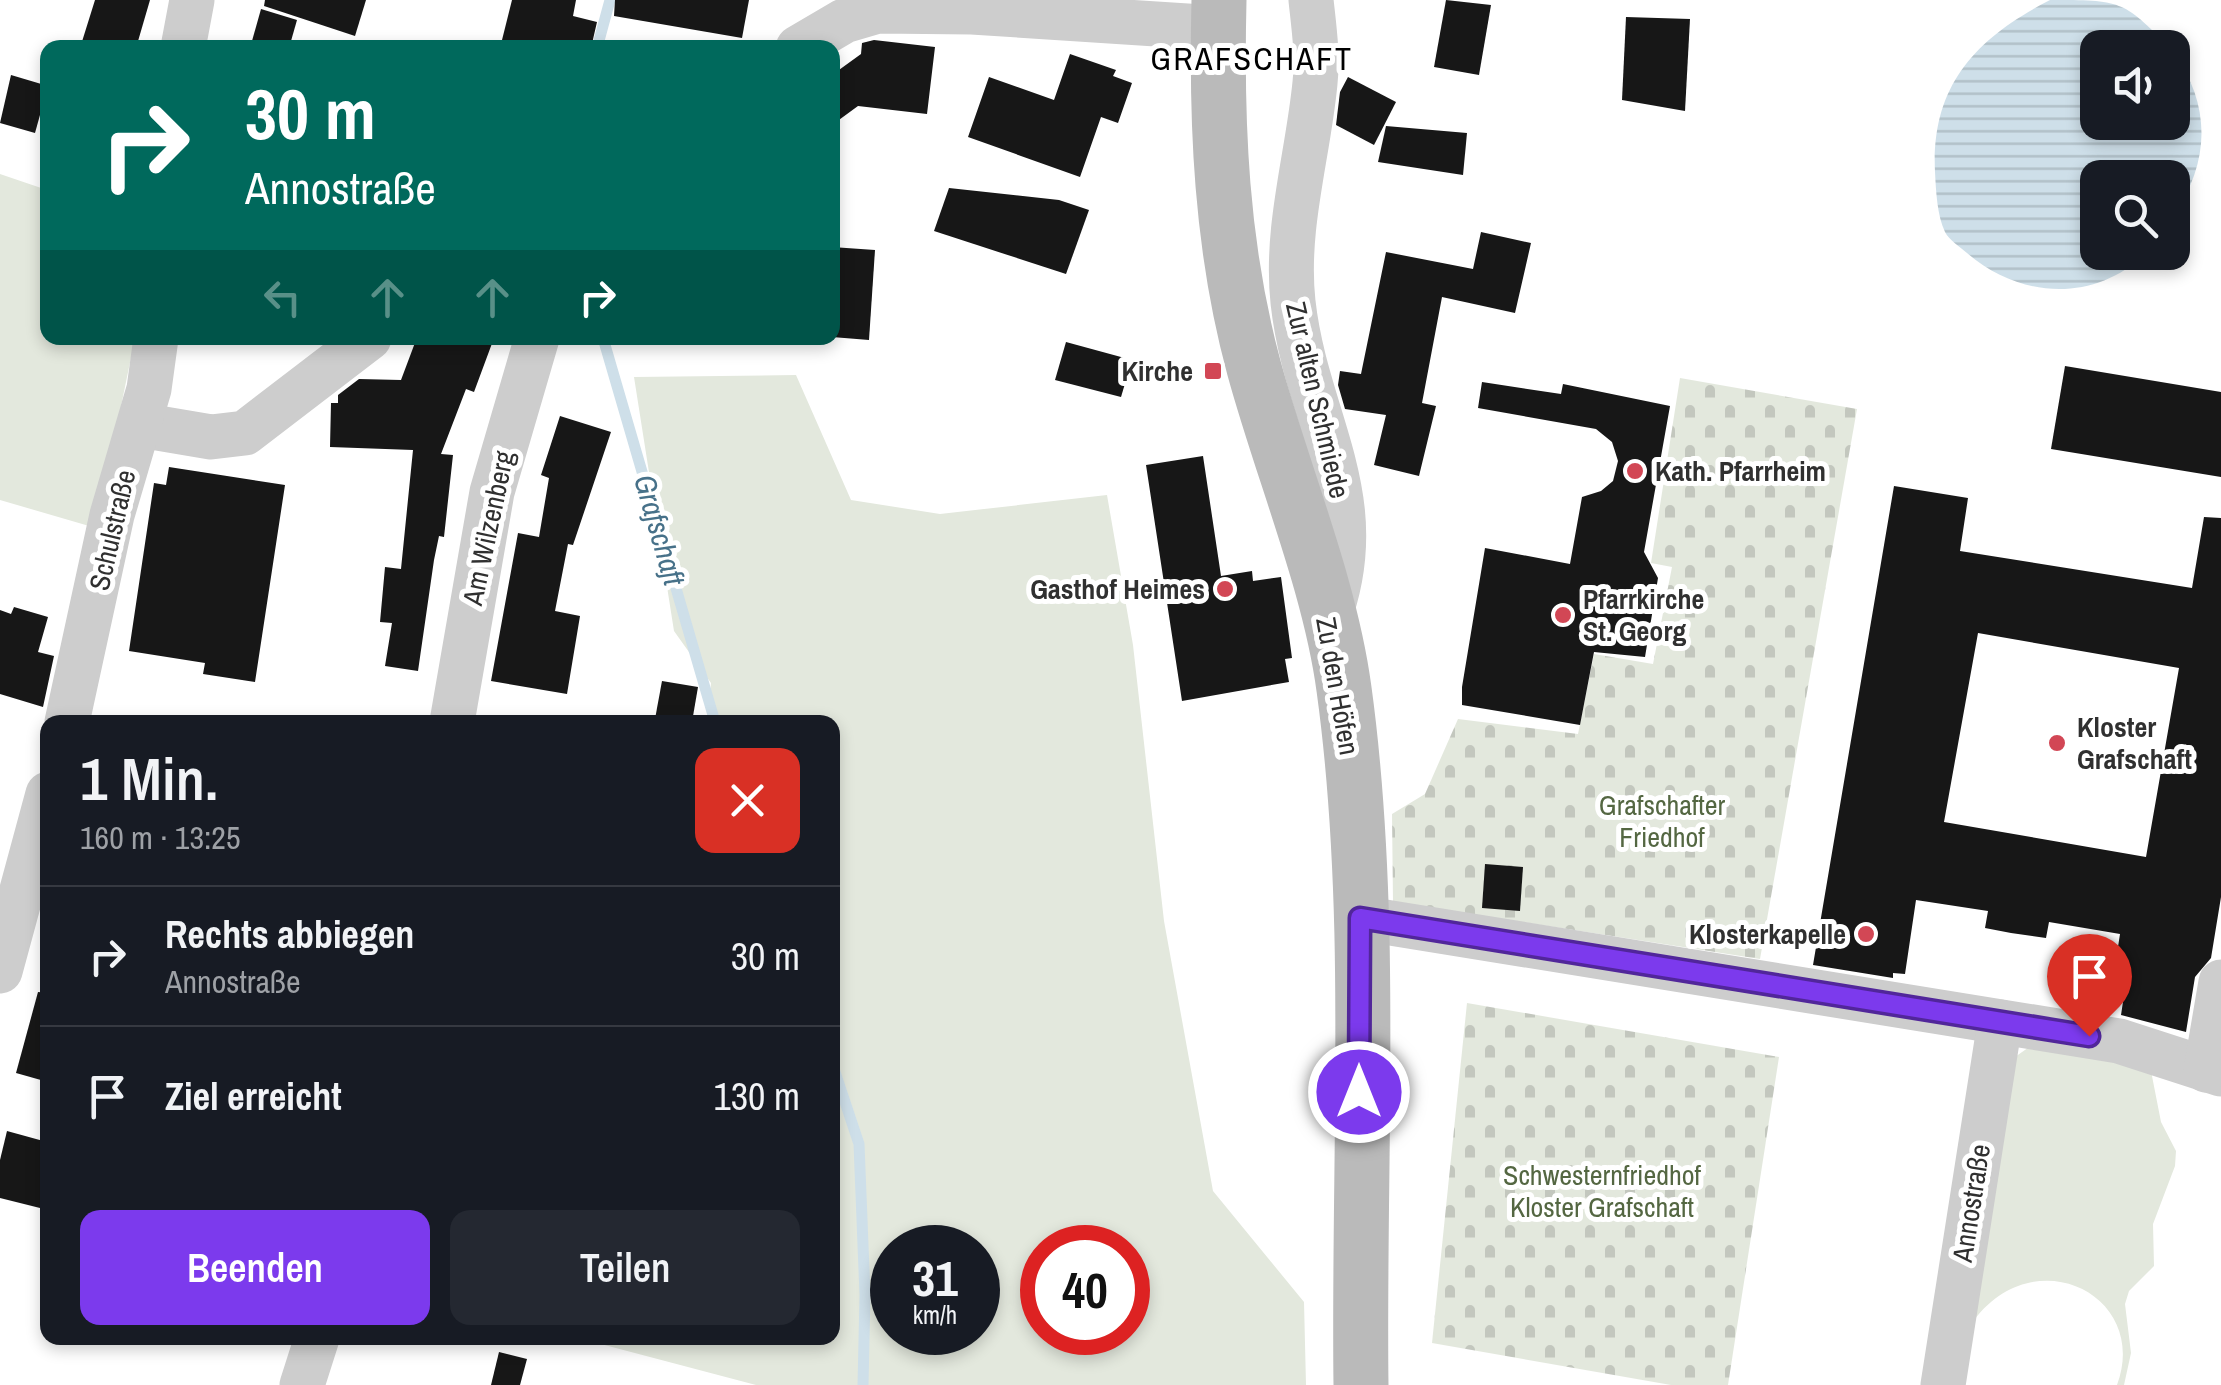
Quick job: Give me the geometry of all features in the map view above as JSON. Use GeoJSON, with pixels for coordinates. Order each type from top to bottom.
{"type":"FeatureCollection","features":[{"type":"Feature","properties":{"kind":"street"},"geometry":{"type":"LineString","coordinates":[[184,40],[192,0]]}},
{"type":"Feature","properties":{"kind":"street","name":"Zur alten Schmiede"},"geometry":{"type":"LineString","coordinates":[[1311,0],[1315,81],[1297,199],[1292,281],[1296,324],[1346,517],[1343,580],[1328,620]]}},
{"type":"Feature","properties":{"kind":"street"},"geometry":{"type":"LineString","coordinates":[[812,26],[860,14],[903,10],[1219,14]]}},
{"type":"Feature","properties":{"kind":"street","name":"Zu den Höfen"},"geometry":{"type":"LineString","coordinates":[[1219,14],[1221,186],[1228,256],[1254,366],[1344,685],[1360,918],[1361,1385]]}},
{"type":"Feature","properties":{"kind":"street","name":"Schulstraße"},"geometry":{"type":"LineString","coordinates":[[69,715],[112,515],[140,426],[155,345]]}},
{"type":"Feature","properties":{"kind":"street"},"geometry":{"type":"LineString","coordinates":[[140,426],[210,436],[245,434],[360,345]]}},
{"type":"Feature","properties":{"kind":"street","name":"Am Wilzenberg"},"geometry":{"type":"LineString","coordinates":[[453,715],[492,492],[535,345]]}},
{"type":"Feature","properties":{"kind":"street"},"geometry":{"type":"LineString","coordinates":[[0,971],[40,824]]}},
{"type":"Feature","properties":{"kind":"street"},"geometry":{"type":"LineString","coordinates":[[1360,918],[2119,1041],[2213,1072],[2221,982]]}},
{"type":"Feature","properties":{"kind":"street","name":"Annostraße"},"geometry":{"type":"LineString","coordinates":[[1943,1385],[2000,1022]]}},
{"type":"Feature","properties":{"kind":"street"},"geometry":{"type":"LineString","coordinates":[[302,1385],[315,1345]]}},
{"type":"Feature","properties":{"kind":"green space"},"geometry":{"type":"Polygon","coordinates":[[[0,174],[40,188],[40,345],[134,345],[96,528],[0,500],[0,174]]]}},
{"type":"Feature","properties":{"kind":"green space"},"geometry":{"type":"Polygon","coordinates":[[[796,375],[851,500],[940,514],[1107,495],[1133,645],[1164,921],[1213,1191],[1304,1302],[1306,1385],[756,1385],[605,1345],[840,1345],[840,715],[709,715],[711,683],[674,631],[634,377],[796,375]]]}},
{"type":"Feature","properties":{"kind":"green space","name":"Grafschafter Friedhof"},"geometry":{"type":"Polygon","coordinates":[[[1680,378],[1857,409],[1760,959],[1393,902],[1392,814],[1425,794],[1458,719],[1578,734],[1594,654],[1653,664],[1672,567],[1651,563],[1680,378]]]}},
{"type":"Feature","properties":{"kind":"green space","name":"Schwesternfriedhof Kloster Grafschaft"},"geometry":{"type":"Polygon","coordinates":[[[1467,1003],[1779,1057],[1728,1385],[1671,1385],[1432,1343],[1467,1003]]]}},
{"type":"Feature","properties":{"kind":"green space"},"geometry":{"type":"Polygon","coordinates":[[[2032,1045],[2156,1063],[2152,1076],[2161,1122],[2176,1151],[2175,1166],[2153,1224],[2154,1266],[2129,1291],[2125,1304],[2131,1353],[2124,1385],[2117,1385],[2123,1353],[2117,1326],[2103,1304],[2081,1288],[2055,1281],[2027,1283],[1999,1296],[1974,1320],[2015,1057],[2032,1045]]]}},
{"type":"Feature","properties":{"kind":"shaded area"},"geometry":{"type":"Polygon","coordinates":[[[2050,0],[2107,2],[2130,11],[2151,30],[2080,30],[2080,140],[2190,140],[2190,82],[2200,113],[2200,155],[2190,184],[2190,160],[2080,160],[2080,270],[2124,270],[2081,287],[2057,289],[2010,279],[1952,241],[1940,218],[1936,141],[1950,89],[1980,48],[2050,0]]]}},
{"type":"Feature","properties":{"kind":"building"},"geometry":{"type":"Polygon","coordinates":[[[95,0],[150,0],[138,40],[82,40],[95,0]]]}},
{"type":"Feature","properties":{"kind":"building"},"geometry":{"type":"Polygon","coordinates":[[[265,0],[366,0],[355,36],[264,6],[265,0]]]}},
{"type":"Feature","properties":{"kind":"building"},"geometry":{"type":"Polygon","coordinates":[[[512,0],[576,0],[573,16],[597,22],[593,40],[502,40],[512,0]]]}},
{"type":"Feature","properties":{"kind":"building"},"geometry":{"type":"Polygon","coordinates":[[[615,0],[749,0],[742,38],[614,16],[615,0]]]}},
{"type":"Feature","properties":{"kind":"building"},"geometry":{"type":"Polygon","coordinates":[[[1446,0],[1491,5],[1479,75],[1434,67],[1446,0]]]}},
{"type":"Feature","properties":{"kind":"building"},"geometry":{"type":"Polygon","coordinates":[[[261,9],[297,20],[291,40],[252,40],[261,9]]]}},
{"type":"Feature","properties":{"kind":"building"},"geometry":{"type":"Polygon","coordinates":[[[1626,17],[1690,19],[1685,111],[1622,100],[1626,17]]]}},
{"type":"Feature","properties":{"kind":"building"},"geometry":{"type":"Polygon","coordinates":[[[874,40],[935,47],[927,114],[858,106],[840,119],[840,69],[861,54],[862,43],[874,40]]]}},
{"type":"Feature","properties":{"kind":"building"},"geometry":{"type":"Polygon","coordinates":[[[1070,54],[1116,70],[1113,76],[1132,83],[1118,123],[1101,117],[1080,177],[968,137],[989,77],[1054,100],[1070,54]]]}},
{"type":"Feature","properties":{"kind":"building"},"geometry":{"type":"Polygon","coordinates":[[[11,75],[40,84],[40,115],[35,133],[0,123],[11,75]]]}},
{"type":"Feature","properties":{"kind":"building"},"geometry":{"type":"Polygon","coordinates":[[[1348,77],[1396,102],[1374,145],[1336,125],[1340,92],[1348,77]]]}},
{"type":"Feature","properties":{"kind":"building"},"geometry":{"type":"Polygon","coordinates":[[[1386,126],[1467,133],[1463,175],[1378,162],[1386,126]]]}},
{"type":"Feature","properties":{"kind":"building"},"geometry":{"type":"Polygon","coordinates":[[[949,188],[1059,200],[1089,210],[1066,274],[934,231],[949,188]]]}},
{"type":"Feature","properties":{"kind":"building"},"geometry":{"type":"Polygon","coordinates":[[[1481,232],[1531,243],[1515,313],[1442,297],[1422,403],[1436,406],[1419,476],[1374,465],[1386,415],[1345,409],[1338,385],[1340,371],[1361,374],[1386,252],[1473,269],[1481,232]]]}},
{"type":"Feature","properties":{"kind":"building"},"geometry":{"type":"Polygon","coordinates":[[[840,248],[875,250],[869,340],[840,338],[840,248]]]}},
{"type":"Feature","properties":{"kind":"building"},"geometry":{"type":"Polygon","coordinates":[[[1066,342],[1132,360],[1121,397],[1055,380],[1066,342]]]}},
{"type":"Feature","properties":{"kind":"building"},"geometry":{"type":"Polygon","coordinates":[[[414,345],[491,345],[474,392],[466,389],[441,454],[453,455],[444,537],[439,536],[434,560],[418,671],[385,666],[392,623],[380,622],[385,567],[401,569],[413,450],[330,447],[331,403],[338,403],[338,395],[359,379],[401,380],[414,345]]]}},
{"type":"Feature","properties":{"kind":"building"},"geometry":{"type":"Polygon","coordinates":[[[2065,366],[2221,392],[2221,477],[2051,449],[2065,366]]]}},
{"type":"Feature","properties":{"kind":"building"},"geometry":{"type":"Polygon","coordinates":[[[1482,382],[1561,394],[1563,384],[1670,406],[1644,552],[1658,578],[1645,657],[1594,652],[1580,725],[1462,705],[1462,687],[1485,548],[1570,564],[1582,497],[1601,491],[1613,481],[1618,461],[1612,442],[1596,429],[1478,408],[1482,382]]]}},
{"type":"Feature","properties":{"kind":"building"},"geometry":{"type":"Polygon","coordinates":[[[560,416],[611,432],[573,545],[568,544],[555,611],[580,616],[567,694],[491,681],[518,533],[539,537],[549,478],[541,475],[560,416]]]}},
{"type":"Feature","properties":{"kind":"building","name":"Gasthof Heimes"},"geometry":{"type":"Polygon","coordinates":[[[1203,456],[1221,576],[1252,571],[1253,581],[1281,577],[1292,658],[1285,659],[1289,682],[1182,701],[1146,465],[1203,456]]]}},
{"type":"Feature","properties":{"kind":"building"},"geometry":{"type":"Polygon","coordinates":[[[169,467],[285,485],[255,682],[203,674],[205,663],[129,651],[154,483],[166,485],[169,467]]]}},
{"type":"Feature","properties":{"kind":"building"},"geometry":{"type":"Polygon","coordinates":[[[1894,486],[1968,498],[1960,551],[2192,588],[2204,517],[2221,518],[2221,897],[2211,958],[2195,977],[2186,1032],[2121,1015],[2126,982],[2113,979],[2120,934],[2049,922],[2046,938],[2011,933],[1985,928],[1988,911],[1916,900],[1905,974],[1893,973],[1893,978],[1813,965],[1894,486]],[[1978,633],[1944,822],[2146,857],[2179,668],[1978,633]]]}},
{"type":"Feature","properties":{"kind":"building"},"geometry":{"type":"Polygon","coordinates":[[[14,607],[48,617],[38,652],[54,656],[43,707],[0,694],[0,610],[11,614],[14,607]]]}},
{"type":"Feature","properties":{"kind":"building"},"geometry":{"type":"Polygon","coordinates":[[[662,681],[698,687],[693,715],[656,715],[662,681]]]}},
{"type":"Feature","properties":{"kind":"building"},"geometry":{"type":"Polygon","coordinates":[[[1485,864],[1523,867],[1520,911],[1482,908],[1485,864]]]}},
{"type":"Feature","properties":{"kind":"building"},"geometry":{"type":"Polygon","coordinates":[[[38,992],[40,992],[40,1080],[16,1073],[38,992]]]}},
{"type":"Feature","properties":{"kind":"building"},"geometry":{"type":"Polygon","coordinates":[[[7,1131],[40,1140],[40,1208],[0,1198],[0,1160],[7,1131]]]}},
{"type":"Feature","properties":{"kind":"building"},"geometry":{"type":"Polygon","coordinates":[[[499,1352],[527,1359],[520,1385],[491,1385],[499,1352]]]}},
{"type":"Feature","properties":{"kind":"waterway","name":"Grafschaft"},"geometry":{"type":"LineString","coordinates":[[599,40],[610,0]]}},
{"type":"Feature","properties":{"kind":"waterway","name":"Grafschaft"},"geometry":{"type":"LineString","coordinates":[[605,345],[713,715]]}},
{"type":"Feature","properties":{"kind":"waterway","name":"Grafschaft"},"geometry":{"type":"LineString","coordinates":[[840,1087],[859,1144],[865,1295],[863,1385]]}},
{"type":"Feature","properties":{"kind":"place","name":"Kirche"},"geometry":{"type":"Point","coordinates":[1213,371]}},
{"type":"Feature","properties":{"kind":"place","name":"Kath. Pfarrheim"},"geometry":{"type":"Point","coordinates":[1635,471]}},
{"type":"Feature","properties":{"kind":"place","name":"Gasthof Heimes"},"geometry":{"type":"Point","coordinates":[1225,589]}},
{"type":"Feature","properties":{"kind":"place","name":"Pfarrkirche St. Georg"},"geometry":{"type":"Point","coordinates":[1563,615]}},
{"type":"Feature","properties":{"kind":"place","name":"Kloster Grafschaft"},"geometry":{"type":"Point","coordinates":[2057,743]}},
{"type":"Feature","properties":{"kind":"place","name":"Klosterkapelle"},"geometry":{"type":"Point","coordinates":[1866,934]}},
{"type":"Feature","properties":{"kind":"district","name":"GRAFSCHAFT"},"geometry":{"type":"Point","coordinates":[1252,59]}},
{"type":"Feature","properties":{"kind":"route"},"geometry":{"type":"LineString","coordinates":[[1359,1092],[1360,918],[1619,956],[2089,1036]]}}]}
